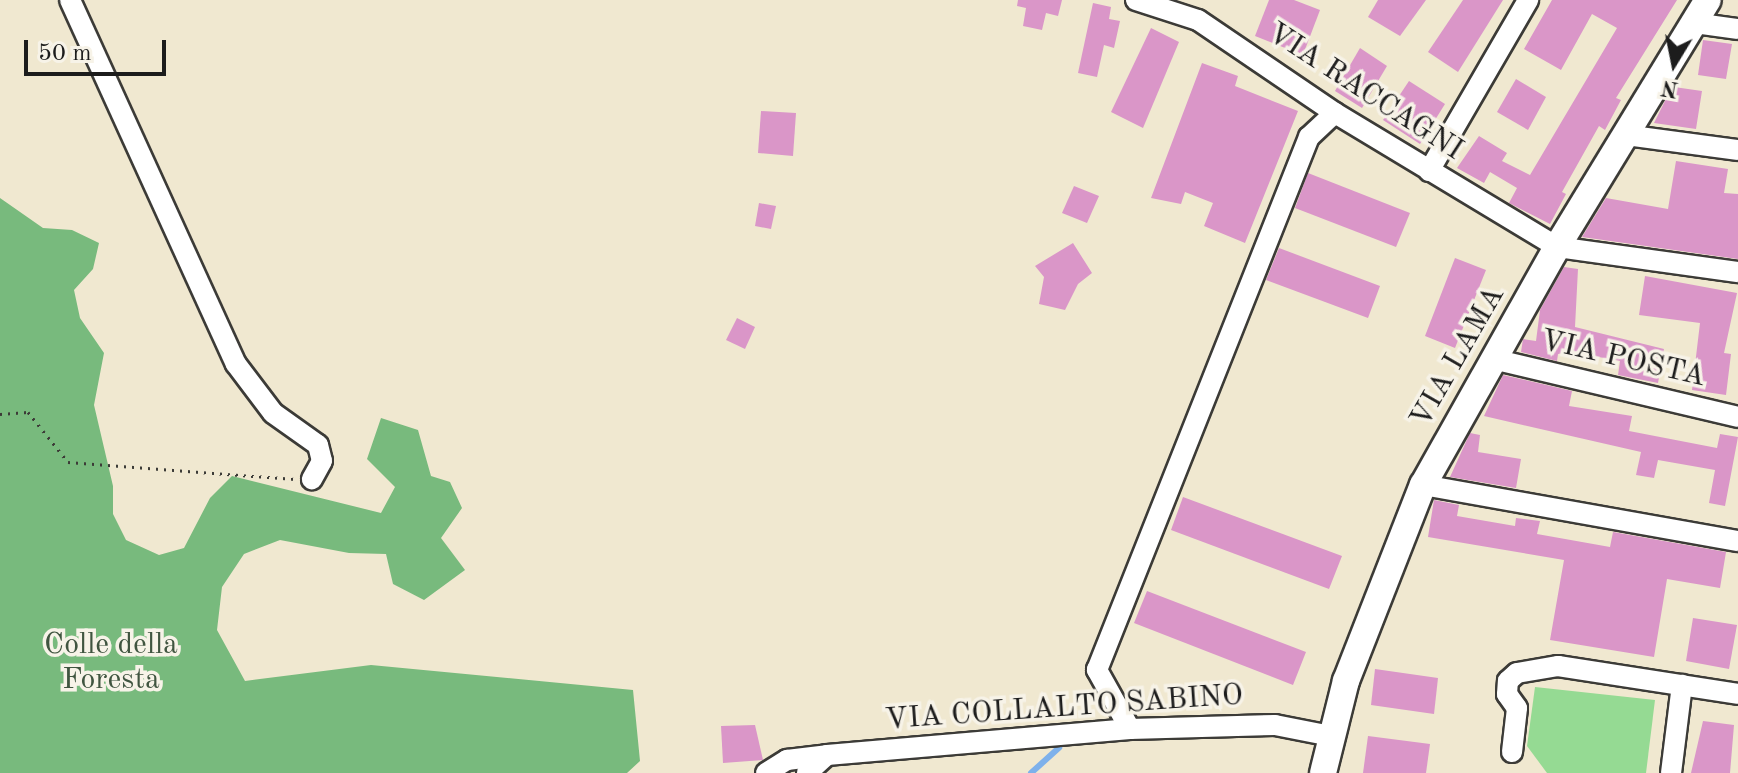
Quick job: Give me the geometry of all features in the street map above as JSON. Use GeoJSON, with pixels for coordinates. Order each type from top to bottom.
{"type":"FeatureCollection","features":[{"type":"Feature","properties":{"kind":"main road","name":"VIA LAMA"},"geometry":{"type":"LineString","coordinates":[[1323,773],[1357,650],[1423,485],[1557,247],[1708,0]]}},
{"type":"Feature","properties":{"kind":"street"},"geometry":{"type":"LineString","coordinates":[[70,0],[236,364],[273,413],[318,445],[322,461],[312,479]]}},
{"type":"Feature","properties":{"kind":"street","name":"VIA RACCAGNI"},"geometry":{"type":"LineString","coordinates":[[1136,0],[1198,20],[1335,113],[1557,247]]}},
{"type":"Feature","properties":{"kind":"street"},"geometry":{"type":"LineString","coordinates":[[1184,0],[1198,20]]}},
{"type":"Feature","properties":{"kind":"street"},"geometry":{"type":"LineString","coordinates":[[1429,171],[1528,0]]}},
{"type":"Feature","properties":{"kind":"street"},"geometry":{"type":"LineString","coordinates":[[1694,23],[1738,29]]}},
{"type":"Feature","properties":{"kind":"street"},"geometry":{"type":"LineString","coordinates":[[1130,729],[1097,670],[1309,137],[1335,113]]}},
{"type":"Feature","properties":{"kind":"street"},"geometry":{"type":"LineString","coordinates":[[1625,135],[1738,150]]}},
{"type":"Feature","properties":{"kind":"street"},"geometry":{"type":"LineString","coordinates":[[1557,247],[1738,272]]}},
{"type":"Feature","properties":{"kind":"street","name":"VIA POSTA"},"geometry":{"type":"LineString","coordinates":[[1493,359],[1738,417]]}},
{"type":"Feature","properties":{"kind":"street"},"geometry":{"type":"LineString","coordinates":[[1423,485],[1738,541]]}},
{"type":"Feature","properties":{"kind":"street"},"geometry":{"type":"LineString","coordinates":[[1512,752],[1517,708],[1507,694],[1508,681],[1517,673],[1558,666],[1738,694]]}},
{"type":"Feature","properties":{"kind":"street"},"geometry":{"type":"LineString","coordinates":[[1671,773],[1682,685]]}},
{"type":"Feature","properties":{"kind":"street","name":"VIA COLLALTO SABINO"},"geometry":{"type":"LineString","coordinates":[[766,773],[787,760],[827,755],[1130,729],[1275,725],[1331,736]]}},
{"type":"Feature","properties":{"kind":"street"},"geometry":{"type":"LineString","coordinates":[[807,773],[827,755]]}},
{"type":"Feature","properties":{"kind":"path"},"geometry":{"type":"LineString","coordinates":[[0,414],[28,412],[68,462],[259,480],[312,479]]}},
{"type":"Feature","properties":{"kind":"green space","name":"Colle della Foresta"},"geometry":{"type":"Polygon","coordinates":[[[0,198],[43,228],[72,230],[99,243],[93,269],[74,290],[80,318],[104,353],[94,405],[113,486],[113,514],[126,540],[159,555],[184,548],[210,498],[232,476],[381,513],[395,487],[367,459],[381,418],[418,430],[431,476],[450,482],[462,508],[441,538],[465,570],[424,600],[393,584],[386,554],[349,553],[280,540],[244,554],[222,587],[217,630],[245,681],[371,665],[633,690],[640,761],[627,773],[0,773],[0,198]]]}},
{"type":"Feature","properties":{"kind":"green space"},"geometry":{"type":"Polygon","coordinates":[[[1535,687],[1655,700],[1646,773],[1547,773],[1527,746],[1535,687]]]}},
{"type":"Feature","properties":{"kind":"building"},"geometry":{"type":"Polygon","coordinates":[[[1018,0],[1062,0],[1058,16],[1046,13],[1042,30],[1023,26],[1026,8],[1017,6],[1018,0]]]}},
{"type":"Feature","properties":{"kind":"building"},"geometry":{"type":"Polygon","coordinates":[[[1269,0],[1294,0],[1320,10],[1303,55],[1255,36],[1269,0]]]}},
{"type":"Feature","properties":{"kind":"building"},"geometry":{"type":"Polygon","coordinates":[[[1378,0],[1426,0],[1400,36],[1368,17],[1378,0]]]}},
{"type":"Feature","properties":{"kind":"building"},"geometry":{"type":"Polygon","coordinates":[[[1463,0],[1503,0],[1458,72],[1428,52],[1463,0]]]}},
{"type":"Feature","properties":{"kind":"building"},"geometry":{"type":"Polygon","coordinates":[[[1552,0],[1677,0],[1616,98],[1621,100],[1605,130],[1599,126],[1562,192],[1566,194],[1550,224],[1509,203],[1517,188],[1490,172],[1484,183],[1457,168],[1479,136],[1507,153],[1502,161],[1530,175],[1617,28],[1592,14],[1561,70],[1524,49],[1552,0]]]}},
{"type":"Feature","properties":{"kind":"building"},"geometry":{"type":"Polygon","coordinates":[[[1093,3],[1111,7],[1109,19],[1120,21],[1114,48],[1104,45],[1097,77],[1078,73],[1093,3]]]}},
{"type":"Feature","properties":{"kind":"building"},"geometry":{"type":"Polygon","coordinates":[[[1151,28],[1179,42],[1143,128],[1111,112],[1151,28]]]}},
{"type":"Feature","properties":{"kind":"building"},"geometry":{"type":"Polygon","coordinates":[[[1703,40],[1732,44],[1726,79],[1698,75],[1703,40]]]}},
{"type":"Feature","properties":{"kind":"building"},"geometry":{"type":"Polygon","coordinates":[[[1360,48],[1387,66],[1362,108],[1335,91],[1360,48]]]}},
{"type":"Feature","properties":{"kind":"building"},"geometry":{"type":"Polygon","coordinates":[[[1202,63],[1238,76],[1235,86],[1298,111],[1245,243],[1204,226],[1213,203],[1185,192],[1181,204],[1151,198],[1202,63]]]}},
{"type":"Feature","properties":{"kind":"building"},"geometry":{"type":"Polygon","coordinates":[[[1516,79],[1546,97],[1528,130],[1497,112],[1516,79]]]}},
{"type":"Feature","properties":{"kind":"building"},"geometry":{"type":"Polygon","coordinates":[[[1409,81],[1445,104],[1420,144],[1383,120],[1409,81]]]}},
{"type":"Feature","properties":{"kind":"building"},"geometry":{"type":"Polygon","coordinates":[[[1674,87],[1702,91],[1696,129],[1654,123],[1667,97],[1673,98],[1674,87]]]}},
{"type":"Feature","properties":{"kind":"building"},"geometry":{"type":"Polygon","coordinates":[[[761,111],[796,113],[793,156],[758,153],[761,111]]]}},
{"type":"Feature","properties":{"kind":"building"},"geometry":{"type":"Polygon","coordinates":[[[1676,161],[1728,169],[1724,193],[1738,194],[1738,259],[1582,237],[1606,198],[1668,209],[1676,161]]]}},
{"type":"Feature","properties":{"kind":"building"},"geometry":{"type":"Polygon","coordinates":[[[1308,173],[1410,213],[1396,247],[1295,208],[1308,173]]]}},
{"type":"Feature","properties":{"kind":"building"},"geometry":{"type":"Polygon","coordinates":[[[1074,186],[1099,196],[1087,223],[1062,213],[1074,186]]]}},
{"type":"Feature","properties":{"kind":"building"},"geometry":{"type":"Polygon","coordinates":[[[759,203],[776,206],[771,229],[755,226],[759,203]]]}},
{"type":"Feature","properties":{"kind":"building"},"geometry":{"type":"Polygon","coordinates":[[[1073,243],[1092,273],[1078,284],[1065,310],[1039,304],[1044,277],[1035,266],[1073,243]]]}},
{"type":"Feature","properties":{"kind":"building"},"geometry":{"type":"Polygon","coordinates":[[[1279,248],[1380,286],[1368,318],[1266,280],[1279,248]]]}},
{"type":"Feature","properties":{"kind":"building"},"geometry":{"type":"Polygon","coordinates":[[[1455,258],[1486,270],[1455,348],[1425,336],[1455,258]]]}},
{"type":"Feature","properties":{"kind":"building"},"geometry":{"type":"Polygon","coordinates":[[[1564,267],[1578,269],[1575,327],[1664,349],[1658,383],[1618,375],[1620,361],[1572,352],[1558,354],[1557,361],[1521,352],[1523,339],[1536,341],[1540,310],[1564,267]]]}},
{"type":"Feature","properties":{"kind":"building"},"geometry":{"type":"Polygon","coordinates":[[[1645,276],[1737,293],[1724,353],[1731,354],[1726,395],[1692,390],[1700,323],[1639,315],[1645,276]]]}},
{"type":"Feature","properties":{"kind":"building"},"geometry":{"type":"Polygon","coordinates":[[[737,318],[755,327],[745,349],[726,340],[737,318]]]}},
{"type":"Feature","properties":{"kind":"building"},"geometry":{"type":"Polygon","coordinates":[[[1503,375],[1572,391],[1569,406],[1632,416],[1629,431],[1717,448],[1720,434],[1738,437],[1725,506],[1709,503],[1715,470],[1658,460],[1654,478],[1636,475],[1641,452],[1484,416],[1503,375]]]}},
{"type":"Feature","properties":{"kind":"building"},"geometry":{"type":"Polygon","coordinates":[[[1470,433],[1480,435],[1478,452],[1521,459],[1516,488],[1450,477],[1470,433]]]}},
{"type":"Feature","properties":{"kind":"building"},"geometry":{"type":"Polygon","coordinates":[[[1183,497],[1342,556],[1329,589],[1171,530],[1183,497]]]}},
{"type":"Feature","properties":{"kind":"building"},"geometry":{"type":"Polygon","coordinates":[[[1434,500],[1459,505],[1457,516],[1515,526],[1516,518],[1540,521],[1537,534],[1610,547],[1613,532],[1726,552],[1720,588],[1667,579],[1654,657],[1550,640],[1564,560],[1428,537],[1434,500]]]}},
{"type":"Feature","properties":{"kind":"building"},"geometry":{"type":"Polygon","coordinates":[[[1147,591],[1306,652],[1293,685],[1134,623],[1147,591]]]}},
{"type":"Feature","properties":{"kind":"building"},"geometry":{"type":"Polygon","coordinates":[[[1693,618],[1737,625],[1729,669],[1686,661],[1693,618]]]}},
{"type":"Feature","properties":{"kind":"building"},"geometry":{"type":"Polygon","coordinates":[[[1375,669],[1438,678],[1434,714],[1371,705],[1375,669]]]}},
{"type":"Feature","properties":{"kind":"building"},"geometry":{"type":"Polygon","coordinates":[[[1703,721],[1734,725],[1730,773],[1691,773],[1703,721]]]}},
{"type":"Feature","properties":{"kind":"building"},"geometry":{"type":"Polygon","coordinates":[[[755,725],[763,760],[723,763],[721,726],[755,725]]]}},
{"type":"Feature","properties":{"kind":"building"},"geometry":{"type":"Polygon","coordinates":[[[1368,736],[1430,744],[1426,773],[1363,773],[1368,736]]]}},
{"type":"Feature","properties":{"kind":"waterway"},"geometry":{"type":"LineString","coordinates":[[1031,773],[1059,748]]}}]}
